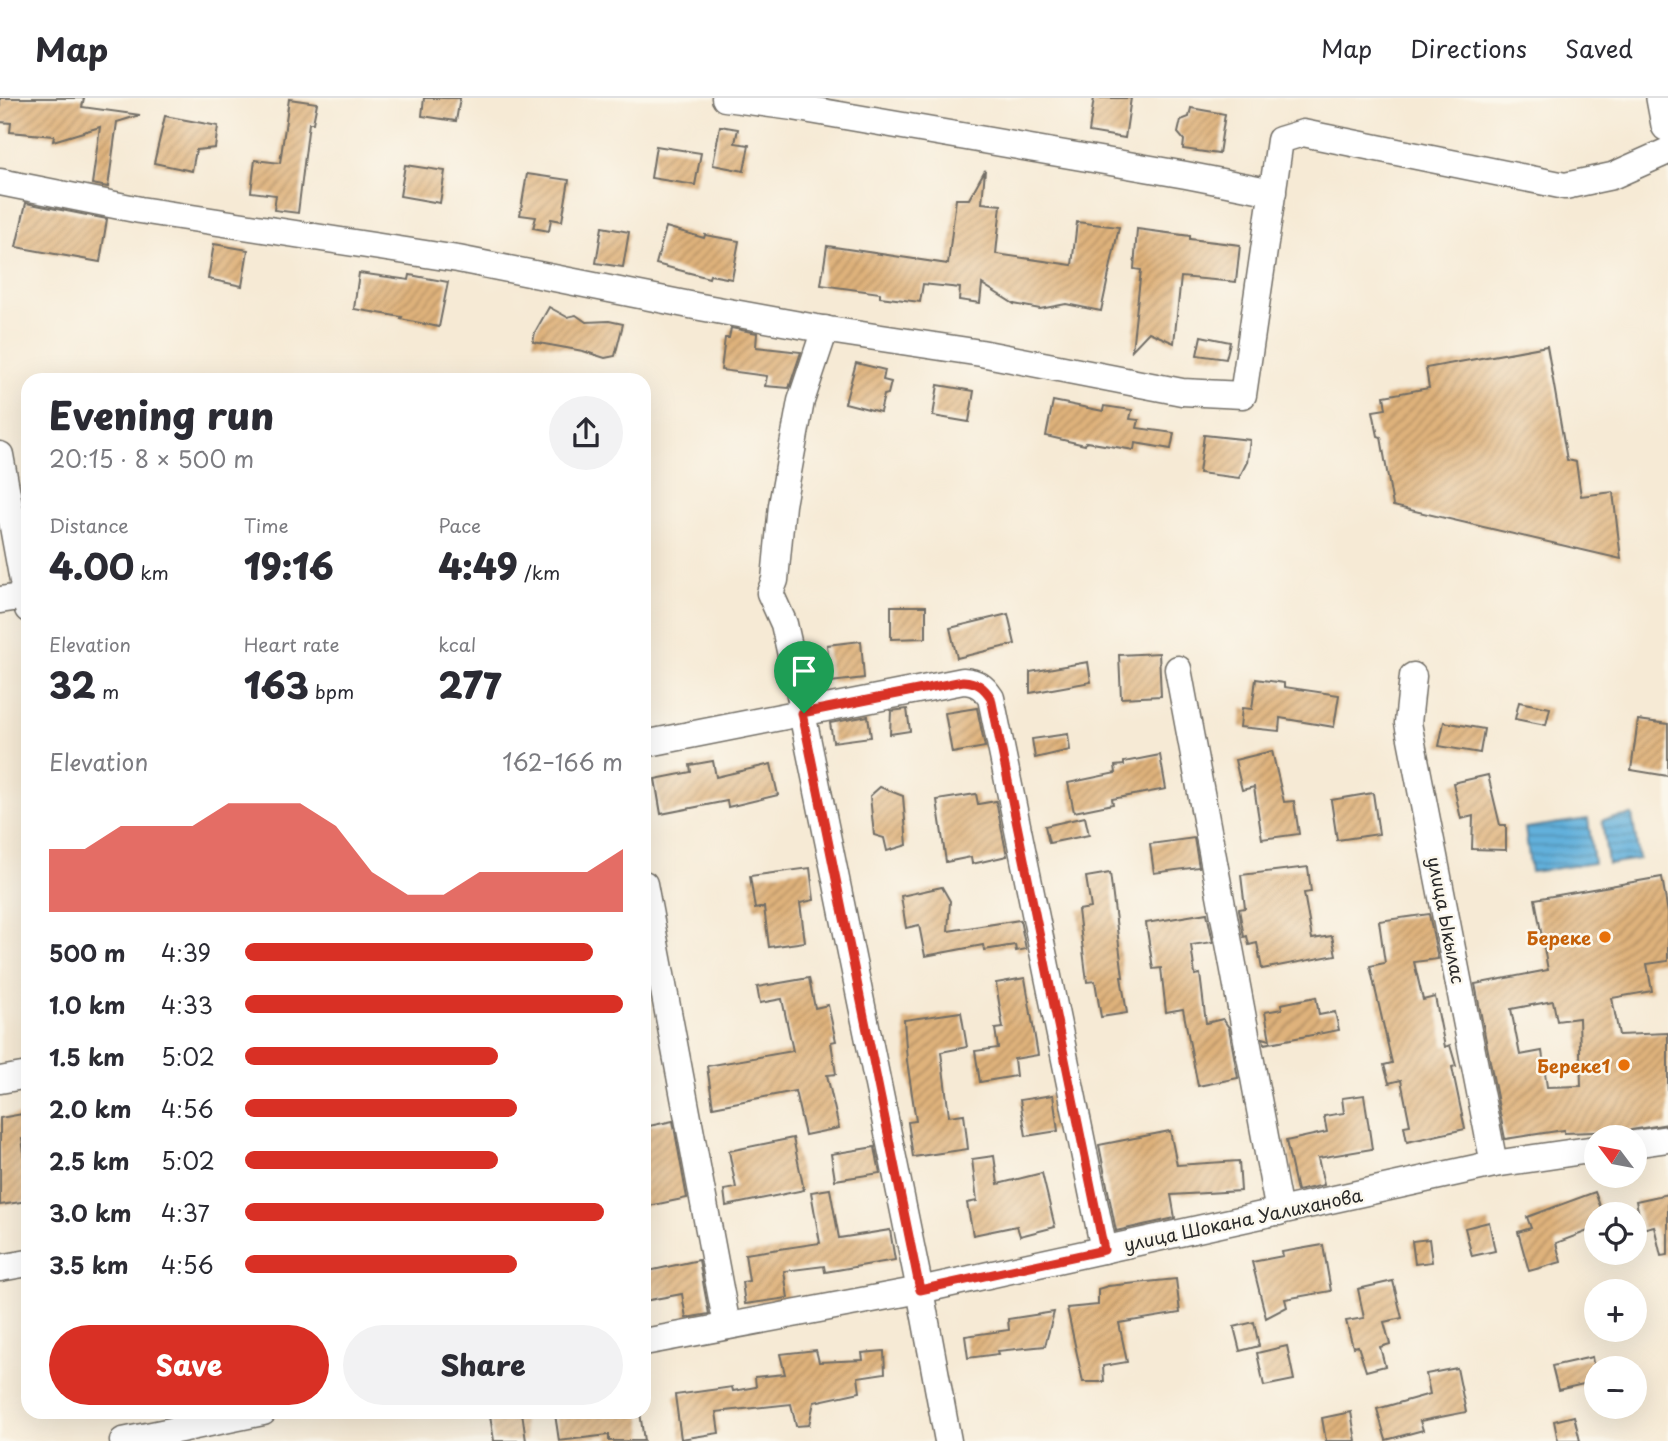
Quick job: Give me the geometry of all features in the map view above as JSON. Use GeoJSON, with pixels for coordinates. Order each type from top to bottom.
{"type":"FeatureCollection","features":[{"type":"Feature","properties":{"kind":"main road"},"geometry":{"type":"LineString","coordinates":[[1663,98],[1668,125]]}},
{"type":"Feature","properties":{"kind":"street"},"geometry":{"type":"LineString","coordinates":[[725,98],[793,107],[1273,192]]}},
{"type":"Feature","properties":{"kind":"street"},"geometry":{"type":"LineString","coordinates":[[0,182],[140,210],[458,259],[825,329],[981,353],[1182,392],[1243,395],[1280,140],[1304,133],[1565,186],[1612,176],[1668,150]]}},
{"type":"Feature","properties":{"kind":"street"},"geometry":{"type":"LineString","coordinates":[[825,329],[801,401],[782,505],[775,580],[770,593],[784,624],[803,713],[948,1441]]}},
{"type":"Feature","properties":{"kind":"street"},"geometry":{"type":"LineString","coordinates":[[0,456],[18,602]]}},
{"type":"Feature","properties":{"kind":"street"},"geometry":{"type":"LineString","coordinates":[[1178,669],[1279,1212]]}},
{"type":"Feature","properties":{"kind":"street","name":"улица Ыкылас"},"geometry":{"type":"LineString","coordinates":[[1413,676],[1408,723],[1494,1164]]}},
{"type":"Feature","properties":{"kind":"street"},"geometry":{"type":"LineString","coordinates":[[651,743],[963,681],[984,687],[991,698],[1104,1250]]}},
{"type":"Feature","properties":{"kind":"street"},"geometry":{"type":"LineString","coordinates":[[651,921],[727,1326]]}},
{"type":"Feature","properties":{"kind":"street"},"geometry":{"type":"LineString","coordinates":[[0,1080],[21,1076]]}},
{"type":"Feature","properties":{"kind":"street"},"geometry":{"type":"LineString","coordinates":[[1647,1142],[1668,1139]]}},
{"type":"Feature","properties":{"kind":"street","name":"улица Шокана Уалиханова"},"geometry":{"type":"LineString","coordinates":[[651,1341],[920,1290],[1494,1164],[1584,1151]]}},
{"type":"Feature","properties":{"kind":"street"},"geometry":{"type":"LineString","coordinates":[[0,1268],[21,1264]]}},
{"type":"Feature","properties":{"kind":"street"},"geometry":{"type":"LineString","coordinates":[[123,1441],[225,1419]]}},
{"type":"Feature","properties":{"kind":"water"},"geometry":{"type":"Polygon","coordinates":[[[1632,815],[1639,859],[1608,864],[1602,820],[1632,815]]]}},
{"type":"Feature","properties":{"kind":"water"},"geometry":{"type":"Polygon","coordinates":[[[1588,819],[1594,863],[1531,872],[1525,828],[1588,819]]]}},
{"type":"Feature","properties":{"kind":"building"},"geometry":{"type":"Polygon","coordinates":[[[0,98],[84,98],[82,107],[140,115],[117,122],[108,187],[92,184],[100,127],[53,141],[54,136],[10,132],[11,123],[0,122],[0,98]]]}},
{"type":"Feature","properties":{"kind":"building"},"geometry":{"type":"Polygon","coordinates":[[[424,98],[460,98],[456,121],[422,116],[424,98]]]}},
{"type":"Feature","properties":{"kind":"building"},"geometry":{"type":"Polygon","coordinates":[[[1094,98],[1131,98],[1125,138],[1089,132],[1094,98]]]}},
{"type":"Feature","properties":{"kind":"building"},"geometry":{"type":"Polygon","coordinates":[[[289,99],[317,103],[313,123],[309,123],[298,213],[274,210],[276,195],[251,192],[255,160],[280,163],[289,99]]]}},
{"type":"Feature","properties":{"kind":"building"},"geometry":{"type":"Polygon","coordinates":[[[1191,108],[1225,114],[1219,154],[1183,149],[1184,140],[1178,133],[1181,120],[1189,117],[1191,108]]]}},
{"type":"Feature","properties":{"kind":"building"},"geometry":{"type":"Polygon","coordinates":[[[165,116],[218,126],[215,148],[196,150],[192,171],[154,163],[165,116]]]}},
{"type":"Feature","properties":{"kind":"building"},"geometry":{"type":"Polygon","coordinates":[[[720,126],[738,129],[735,143],[749,145],[744,171],[713,165],[720,126]]]}},
{"type":"Feature","properties":{"kind":"building"},"geometry":{"type":"Polygon","coordinates":[[[656,146],[701,153],[695,185],[651,178],[656,146]]]}},
{"type":"Feature","properties":{"kind":"building"},"geometry":{"type":"Polygon","coordinates":[[[405,165],[445,171],[440,203],[400,196],[405,165]]]}},
{"type":"Feature","properties":{"kind":"building"},"geometry":{"type":"Polygon","coordinates":[[[985,170],[982,203],[1001,205],[996,254],[1072,265],[1077,222],[1119,227],[1101,311],[1066,304],[1040,309],[1014,304],[982,284],[980,303],[959,300],[960,288],[923,284],[920,302],[880,297],[880,293],[821,285],[827,246],[948,264],[956,199],[969,199],[985,170]]]}},
{"type":"Feature","properties":{"kind":"building"},"geometry":{"type":"Polygon","coordinates":[[[527,174],[569,180],[562,221],[551,219],[549,231],[533,228],[536,217],[520,215],[527,174]]]}},
{"type":"Feature","properties":{"kind":"building"},"geometry":{"type":"Polygon","coordinates":[[[26,203],[107,219],[100,262],[16,247],[26,203]]]}},
{"type":"Feature","properties":{"kind":"building"},"geometry":{"type":"Polygon","coordinates":[[[602,227],[629,232],[623,267],[596,263],[602,227]]]}},
{"type":"Feature","properties":{"kind":"building"},"geometry":{"type":"Polygon","coordinates":[[[666,227],[704,238],[705,235],[739,241],[732,279],[710,275],[709,278],[656,264],[666,227]]]}},
{"type":"Feature","properties":{"kind":"building"},"geometry":{"type":"Polygon","coordinates":[[[1137,229],[1240,245],[1236,282],[1181,277],[1174,343],[1149,332],[1132,350],[1141,270],[1134,269],[1137,229]]]}},
{"type":"Feature","properties":{"kind":"building"},"geometry":{"type":"Polygon","coordinates":[[[214,244],[248,250],[242,286],[208,279],[214,244]]]}},
{"type":"Feature","properties":{"kind":"building"},"geometry":{"type":"Polygon","coordinates":[[[359,273],[409,280],[410,275],[448,282],[439,327],[401,319],[402,317],[354,309],[359,273]]]}},
{"type":"Feature","properties":{"kind":"building"},"geometry":{"type":"Polygon","coordinates":[[[549,307],[567,317],[576,315],[586,322],[609,321],[623,324],[615,356],[605,358],[533,342],[535,332],[549,307]]]}},
{"type":"Feature","properties":{"kind":"building"},"geometry":{"type":"Polygon","coordinates":[[[731,328],[757,333],[756,347],[801,352],[789,388],[765,386],[767,376],[721,370],[725,338],[729,338],[731,328]]]}},
{"type":"Feature","properties":{"kind":"building"},"geometry":{"type":"Polygon","coordinates":[[[1201,336],[1230,342],[1226,359],[1197,355],[1201,336]]]}},
{"type":"Feature","properties":{"kind":"building"},"geometry":{"type":"Polygon","coordinates":[[[1547,346],[1567,460],[1576,462],[1581,496],[1613,492],[1621,559],[1393,506],[1381,437],[1378,436],[1373,411],[1386,409],[1384,396],[1429,388],[1426,368],[1547,346]]]}},
{"type":"Feature","properties":{"kind":"building"},"geometry":{"type":"Polygon","coordinates":[[[856,363],[885,370],[883,380],[891,382],[880,412],[845,403],[856,363]]]}},
{"type":"Feature","properties":{"kind":"building"},"geometry":{"type":"Polygon","coordinates":[[[938,385],[974,391],[969,422],[933,416],[938,385]]]}},
{"type":"Feature","properties":{"kind":"building"},"geometry":{"type":"Polygon","coordinates":[[[1053,401],[1103,411],[1104,406],[1132,410],[1130,419],[1139,420],[1137,428],[1174,433],[1171,449],[1135,443],[1134,450],[1086,442],[1085,445],[1046,436],[1053,401]]]}},
{"type":"Feature","properties":{"kind":"building"},"geometry":{"type":"Polygon","coordinates":[[[1204,435],[1250,440],[1247,462],[1239,478],[1199,473],[1204,435]]]}},
{"type":"Feature","properties":{"kind":"building"},"geometry":{"type":"Polygon","coordinates":[[[891,606],[926,606],[926,638],[891,639],[891,606]]]}},
{"type":"Feature","properties":{"kind":"building"},"geometry":{"type":"Polygon","coordinates":[[[1008,614],[1015,644],[957,658],[950,628],[1008,614]]]}},
{"type":"Feature","properties":{"kind":"building"},"geometry":{"type":"Polygon","coordinates":[[[861,641],[864,678],[831,682],[827,645],[861,641]]]}},
{"type":"Feature","properties":{"kind":"building"},"geometry":{"type":"Polygon","coordinates":[[[1159,653],[1161,696],[1121,698],[1119,655],[1159,653]]]}},
{"type":"Feature","properties":{"kind":"building"},"geometry":{"type":"Polygon","coordinates":[[[1088,662],[1091,682],[1030,693],[1030,672],[1088,662]]]}},
{"type":"Feature","properties":{"kind":"building"},"geometry":{"type":"Polygon","coordinates":[[[1256,679],[1284,683],[1284,687],[1339,695],[1334,727],[1280,718],[1279,731],[1240,727],[1242,708],[1252,709],[1256,679]]]}},
{"type":"Feature","properties":{"kind":"building"},"geometry":{"type":"Polygon","coordinates":[[[1519,702],[1550,708],[1546,725],[1515,719],[1519,702]]]}},
{"type":"Feature","properties":{"kind":"building"},"geometry":{"type":"Polygon","coordinates":[[[977,708],[985,747],[952,753],[945,713],[977,708]]]}},
{"type":"Feature","properties":{"kind":"building"},"geometry":{"type":"Polygon","coordinates":[[[907,709],[910,731],[890,734],[891,711],[907,709]]]}},
{"type":"Feature","properties":{"kind":"building"},"geometry":{"type":"Polygon","coordinates":[[[868,716],[871,737],[833,742],[830,723],[868,716]]]}},
{"type":"Feature","properties":{"kind":"building"},"geometry":{"type":"Polygon","coordinates":[[[1638,720],[1668,724],[1668,776],[1631,770],[1638,720]]]}},
{"type":"Feature","properties":{"kind":"building"},"geometry":{"type":"Polygon","coordinates":[[[1444,722],[1484,729],[1480,753],[1439,746],[1444,722]]]}},
{"type":"Feature","properties":{"kind":"building"},"geometry":{"type":"Polygon","coordinates":[[[1068,734],[1070,750],[1035,758],[1032,739],[1068,734]]]}},
{"type":"Feature","properties":{"kind":"building"},"geometry":{"type":"Polygon","coordinates":[[[1272,751],[1284,802],[1294,801],[1299,834],[1262,839],[1254,787],[1242,790],[1235,760],[1272,751]]]}},
{"type":"Feature","properties":{"kind":"building"},"geometry":{"type":"Polygon","coordinates":[[[1160,755],[1166,789],[1112,799],[1113,804],[1074,812],[1068,783],[1116,773],[1115,766],[1124,765],[1124,762],[1160,755]]]}},
{"type":"Feature","properties":{"kind":"building"},"geometry":{"type":"Polygon","coordinates":[[[713,761],[716,777],[771,764],[778,795],[728,807],[727,801],[661,814],[655,779],[691,772],[690,765],[713,761]]]}},
{"type":"Feature","properties":{"kind":"building"},"geometry":{"type":"Polygon","coordinates":[[[1488,775],[1500,825],[1506,825],[1506,850],[1472,849],[1473,816],[1461,819],[1453,783],[1488,775]]]}},
{"type":"Feature","properties":{"kind":"building"},"geometry":{"type":"Polygon","coordinates":[[[880,787],[903,796],[907,845],[887,851],[884,838],[874,835],[870,796],[880,787]]]}},
{"type":"Feature","properties":{"kind":"building"},"geometry":{"type":"Polygon","coordinates":[[[1373,793],[1379,834],[1337,840],[1331,800],[1373,793]]]}},
{"type":"Feature","properties":{"kind":"building"},"geometry":{"type":"Polygon","coordinates":[[[976,794],[978,804],[996,801],[1007,856],[972,864],[971,857],[946,862],[937,800],[976,794]]]}},
{"type":"Feature","properties":{"kind":"building"},"geometry":{"type":"Polygon","coordinates":[[[1085,817],[1089,835],[1049,843],[1045,826],[1085,817]]]}},
{"type":"Feature","properties":{"kind":"building"},"geometry":{"type":"Polygon","coordinates":[[[1194,838],[1199,867],[1154,873],[1150,844],[1194,838]]]}},
{"type":"Feature","properties":{"kind":"building"},"geometry":{"type":"Polygon","coordinates":[[[1308,867],[1311,892],[1304,893],[1312,939],[1332,936],[1336,955],[1262,969],[1257,943],[1249,945],[1247,936],[1244,937],[1239,909],[1245,908],[1241,875],[1308,867]]]}},
{"type":"Feature","properties":{"kind":"building"},"geometry":{"type":"Polygon","coordinates":[[[810,868],[814,900],[800,903],[805,942],[769,947],[764,907],[755,909],[750,876],[810,868]]]}},
{"type":"Feature","properties":{"kind":"building"},"geometry":{"type":"Polygon","coordinates":[[[1110,873],[1127,1013],[1101,1017],[1095,981],[1087,982],[1078,910],[1091,908],[1086,877],[1110,873]]]}},
{"type":"Feature","properties":{"kind":"building"},"geometry":{"type":"Polygon","coordinates":[[[1662,877],[1668,913],[1668,961],[1647,964],[1652,991],[1612,998],[1619,1035],[1668,1033],[1668,1124],[1647,1127],[1647,1125],[1584,1125],[1584,1132],[1564,1133],[1564,1130],[1505,1139],[1475,984],[1548,970],[1535,899],[1662,877]],[[1553,1001],[1511,1009],[1520,1055],[1542,1051],[1547,1087],[1581,1086],[1579,1018],[1557,1021],[1553,1001]]]}},
{"type":"Feature","properties":{"kind":"building"},"geometry":{"type":"Polygon","coordinates":[[[942,887],[950,901],[948,931],[1020,920],[1026,949],[1016,951],[1015,945],[984,950],[983,945],[925,956],[919,925],[906,928],[901,896],[942,887]]]}},
{"type":"Feature","properties":{"kind":"building"},"geometry":{"type":"Polygon","coordinates":[[[1207,913],[1213,942],[1191,945],[1195,975],[1200,974],[1206,1023],[1223,1019],[1229,1028],[1238,1078],[1198,1086],[1183,1009],[1166,1012],[1161,968],[1153,969],[1146,923],[1207,913]]]}},
{"type":"Feature","properties":{"kind":"building"},"geometry":{"type":"Polygon","coordinates":[[[1429,914],[1438,959],[1414,962],[1423,1000],[1435,997],[1445,1047],[1450,1045],[1456,1066],[1452,1067],[1465,1129],[1407,1142],[1404,1126],[1410,1125],[1401,1080],[1389,1083],[1384,1065],[1392,1063],[1370,966],[1385,963],[1379,921],[1429,914]]]}},
{"type":"Feature","properties":{"kind":"building"},"geometry":{"type":"Polygon","coordinates":[[[809,978],[815,1008],[828,1005],[836,1041],[831,1042],[836,1074],[827,1075],[839,1128],[805,1135],[795,1091],[713,1107],[707,1066],[793,1051],[782,999],[760,1003],[757,987],[809,978]]]}},
{"type":"Feature","properties":{"kind":"building"},"geometry":{"type":"Polygon","coordinates":[[[1025,978],[1038,1055],[1014,1059],[1016,1076],[980,1082],[975,1051],[998,1048],[995,1029],[1003,1028],[996,983],[1025,978]]]}},
{"type":"Feature","properties":{"kind":"building"},"geometry":{"type":"Polygon","coordinates":[[[1316,997],[1319,1015],[1335,1012],[1339,1030],[1264,1044],[1263,1038],[1270,1040],[1265,1012],[1282,1009],[1281,1004],[1316,997]]]}},
{"type":"Feature","properties":{"kind":"building"},"geometry":{"type":"Polygon","coordinates":[[[961,1012],[967,1047],[941,1052],[949,1116],[964,1114],[968,1149],[913,1157],[908,1122],[916,1121],[904,1020],[961,1012]]]}},
{"type":"Feature","properties":{"kind":"building"},"geometry":{"type":"Polygon","coordinates":[[[1053,1095],[1058,1131],[1026,1136],[1020,1100],[1053,1095]]]}},
{"type":"Feature","properties":{"kind":"building"},"geometry":{"type":"Polygon","coordinates":[[[1364,1095],[1372,1149],[1318,1158],[1324,1185],[1297,1191],[1286,1141],[1327,1132],[1324,1116],[1344,1113],[1342,1098],[1364,1095]]]}},
{"type":"Feature","properties":{"kind":"building"},"geometry":{"type":"Polygon","coordinates":[[[21,1114],[21,1202],[0,1205],[0,1118],[21,1114]]]}},
{"type":"Feature","properties":{"kind":"building"},"geometry":{"type":"Polygon","coordinates":[[[673,1121],[687,1198],[651,1206],[651,1126],[673,1121]]]}},
{"type":"Feature","properties":{"kind":"building"},"geometry":{"type":"Polygon","coordinates":[[[1170,1131],[1177,1165],[1239,1161],[1241,1191],[1171,1195],[1175,1218],[1116,1231],[1099,1145],[1170,1131]]]}},
{"type":"Feature","properties":{"kind":"building"},"geometry":{"type":"Polygon","coordinates":[[[793,1138],[804,1190],[726,1206],[724,1190],[736,1188],[729,1151],[793,1138]]]}},
{"type":"Feature","properties":{"kind":"building"},"geometry":{"type":"Polygon","coordinates":[[[875,1147],[880,1173],[835,1180],[831,1154],[875,1147]]]}},
{"type":"Feature","properties":{"kind":"building"},"geometry":{"type":"Polygon","coordinates":[[[994,1156],[998,1184],[1042,1173],[1055,1227],[1020,1236],[1017,1226],[973,1235],[967,1203],[977,1201],[972,1159],[994,1156]]]}},
{"type":"Feature","properties":{"kind":"building"},"geometry":{"type":"Polygon","coordinates":[[[830,1189],[839,1238],[890,1230],[895,1260],[825,1272],[824,1266],[784,1271],[788,1298],[745,1304],[742,1282],[749,1281],[745,1254],[820,1243],[811,1192],[830,1189]]]}},
{"type":"Feature","properties":{"kind":"building"},"geometry":{"type":"Polygon","coordinates":[[[1595,1192],[1599,1202],[1584,1202],[1584,1232],[1556,1243],[1561,1262],[1529,1271],[1518,1232],[1531,1228],[1527,1217],[1595,1192]]]}},
{"type":"Feature","properties":{"kind":"building"},"geometry":{"type":"Polygon","coordinates":[[[1668,1194],[1668,1255],[1661,1256],[1654,1226],[1647,1228],[1647,1202],[1636,1201],[1668,1194]]]}},
{"type":"Feature","properties":{"kind":"building"},"geometry":{"type":"Polygon","coordinates":[[[1489,1222],[1495,1251],[1472,1256],[1465,1228],[1489,1222]]]}},
{"type":"Feature","properties":{"kind":"building"},"geometry":{"type":"Polygon","coordinates":[[[1429,1239],[1432,1262],[1415,1264],[1412,1241],[1429,1239]]]}},
{"type":"Feature","properties":{"kind":"building"},"geometry":{"type":"Polygon","coordinates":[[[1323,1245],[1331,1291],[1285,1299],[1287,1307],[1266,1318],[1252,1262],[1283,1256],[1282,1252],[1323,1245]]]}},
{"type":"Feature","properties":{"kind":"building"},"geometry":{"type":"Polygon","coordinates":[[[699,1260],[709,1314],[686,1318],[682,1294],[651,1300],[651,1270],[699,1260]]]}},
{"type":"Feature","properties":{"kind":"building"},"geometry":{"type":"Polygon","coordinates":[[[1176,1279],[1180,1313],[1119,1323],[1127,1362],[1103,1366],[1104,1382],[1083,1382],[1067,1308],[1098,1305],[1098,1289],[1108,1286],[1176,1279]]]}},
{"type":"Feature","properties":{"kind":"building"},"geometry":{"type":"Polygon","coordinates":[[[1393,1281],[1402,1318],[1384,1322],[1390,1344],[1380,1347],[1385,1366],[1366,1371],[1358,1346],[1353,1347],[1346,1321],[1364,1318],[1358,1289],[1393,1281]]]}},
{"type":"Feature","properties":{"kind":"building"},"geometry":{"type":"Polygon","coordinates":[[[1054,1312],[1045,1346],[997,1351],[998,1354],[968,1358],[965,1336],[1009,1330],[1008,1319],[1054,1312]]]}},
{"type":"Feature","properties":{"kind":"building"},"geometry":{"type":"Polygon","coordinates":[[[1254,1322],[1259,1346],[1240,1351],[1234,1327],[1254,1322]]]}},
{"type":"Feature","properties":{"kind":"building"},"geometry":{"type":"Polygon","coordinates":[[[1287,1346],[1294,1380],[1264,1386],[1257,1353],[1287,1346]]]}},
{"type":"Feature","properties":{"kind":"building"},"geometry":{"type":"Polygon","coordinates":[[[816,1350],[819,1362],[863,1360],[862,1353],[884,1351],[885,1373],[858,1377],[860,1392],[814,1402],[809,1425],[796,1426],[791,1404],[716,1412],[719,1433],[681,1439],[675,1395],[732,1387],[733,1391],[756,1387],[755,1377],[785,1374],[780,1354],[816,1350]]]}},
{"type":"Feature","properties":{"kind":"building"},"geometry":{"type":"Polygon","coordinates":[[[1584,1359],[1584,1384],[1558,1390],[1552,1366],[1584,1359]]]}},
{"type":"Feature","properties":{"kind":"building"},"geometry":{"type":"Polygon","coordinates":[[[1457,1368],[1466,1412],[1420,1421],[1423,1430],[1386,1440],[1377,1409],[1430,1394],[1426,1374],[1457,1368]]]}},
{"type":"Feature","properties":{"kind":"building"},"geometry":{"type":"Polygon","coordinates":[[[1351,1412],[1356,1441],[1326,1441],[1322,1418],[1351,1412]]]}},
{"type":"Feature","properties":{"kind":"building"},"geometry":{"type":"Polygon","coordinates":[[[1574,1416],[1580,1441],[1558,1441],[1554,1421],[1574,1416]]]}},
{"type":"Feature","properties":{"kind":"building"},"geometry":{"type":"Polygon","coordinates":[[[491,1419],[523,1419],[526,1441],[494,1441],[491,1419]]]}},
{"type":"Feature","properties":{"kind":"building"},"geometry":{"type":"Polygon","coordinates":[[[556,1419],[641,1419],[644,1441],[609,1441],[609,1435],[559,1441],[556,1419]]]}},
{"type":"Feature","properties":{"kind":"place","name":"Береке"},"geometry":{"type":"Point","coordinates":[1605,937]}},
{"type":"Feature","properties":{"kind":"place","name":"Береке1"},"geometry":{"type":"Point","coordinates":[1624,1065]}},
{"type":"Feature","properties":{"kind":"route"},"geometry":{"type":"LineString","coordinates":[[963,681],[984,687],[991,698],[1104,1250],[920,1290],[804,713],[963,681]]}}]}
